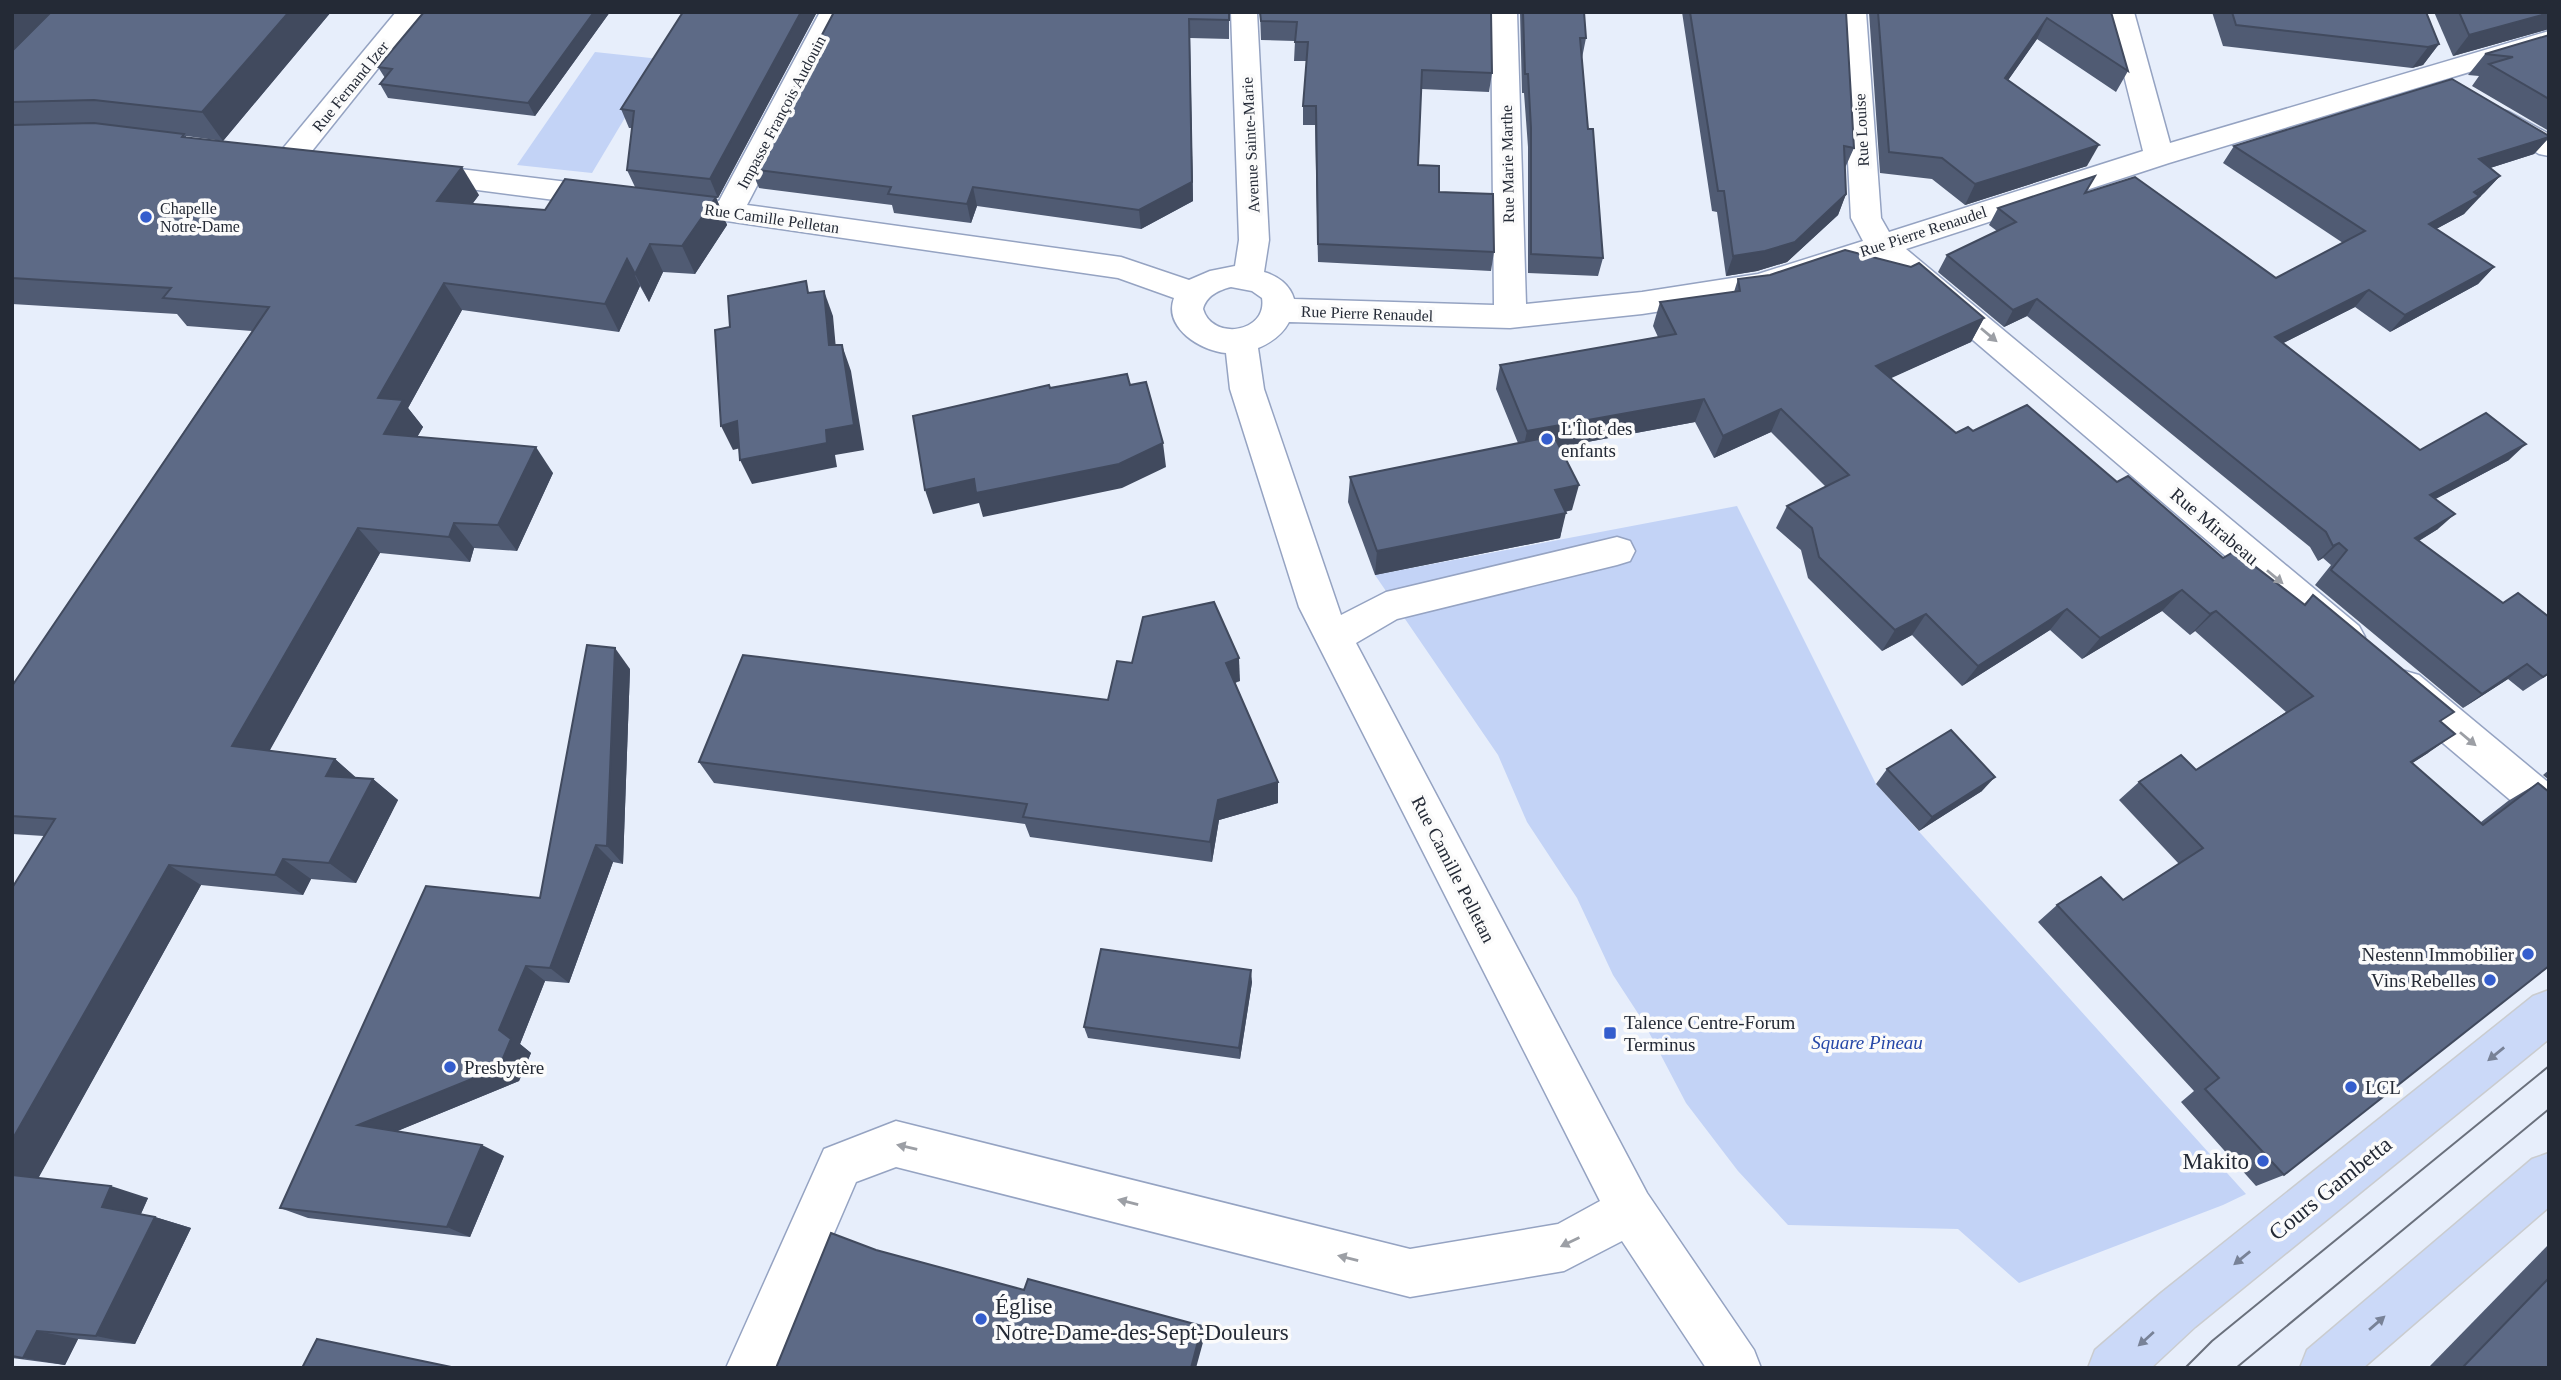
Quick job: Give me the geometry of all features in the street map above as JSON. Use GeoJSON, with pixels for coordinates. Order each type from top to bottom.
{"type":"FeatureCollection","features":[{"type":"Feature","properties":{"kind":"main road","name":"Cours Gambetta"},"geometry":{"type":"LineString","coordinates":[[2113,1368],[2178,1310],[2549,1011]]}},
{"type":"Feature","properties":{"kind":"main road"},"geometry":{"type":"LineString","coordinates":[[2325,1368],[2549,1175]]}},
{"type":"Feature","properties":{"kind":"street","name":"Rue Fernand Izer"},"geometry":{"type":"LineString","coordinates":[[326,163],[276,157],[410,12]]}},
{"type":"Feature","properties":{"kind":"street","name":"Impasse François Audouin"},"geometry":{"type":"LineString","coordinates":[[728,212],[834,12]]}},
{"type":"Feature","properties":{"kind":"street","name":"Avenue Sainte-Marie"},"geometry":{"type":"LineString","coordinates":[[1244,12],[1254,240],[1251,264],[1246,277]]}},
{"type":"Feature","properties":{"kind":"street","name":"Rue Marie Marthe"},"geometry":{"type":"LineString","coordinates":[[1504,12],[1510,317]]}},
{"type":"Feature","properties":{"kind":"street","name":"Rue Louise"},"geometry":{"type":"LineString","coordinates":[[1853,12],[1866,218],[1880,244]]}},
{"type":"Feature","properties":{"kind":"street"},"geometry":{"type":"LineString","coordinates":[[2121,12],[2159,156]]}},
{"type":"Feature","properties":{"kind":"street","name":"Rue Pierre Renaudel"},"geometry":{"type":"LineString","coordinates":[[1280,310],[1510,317],[1642,303],[1760,285],[2434,64],[2549,38]]}},
{"type":"Feature","properties":{"kind":"street"},"geometry":{"type":"LineString","coordinates":[[2434,64],[2468,99],[2549,148]]}},
{"type":"Feature","properties":{"kind":"street","name":"Rue Camille Pelletan"},"geometry":{"type":"LineString","coordinates":[[391,171],[728,212],[1121,268],[1193,293]]}},
{"type":"Feature","properties":{"kind":"street","name":"Rue Mirabeau"},"geometry":{"type":"LineString","coordinates":[[1880,244],[2549,808]]}},
{"type":"Feature","properties":{"kind":"street"},"geometry":{"type":"LineString","coordinates":[[1246,277],[1261,281],[1272,289],[1278,299],[1280,310],[1276,321],[1268,330],[1256,337],[1241,340],[1213,337],[1192,323],[1188,303],[1193,293],[1203,284],[1216,279],[1246,277]]}},
{"type":"Feature","properties":{"kind":"street","name":"Rue Camille Pelletan"},"geometry":{"type":"LineString","coordinates":[[1241,340],[1247,389],[1318,607],[1630,1210],[1736,1368]]}},
{"type":"Feature","properties":{"kind":"street"},"geometry":{"type":"LineString","coordinates":[[1334,637],[1393,605],[1617,551]]}},
{"type":"Feature","properties":{"kind":"street"},"geometry":{"type":"LineString","coordinates":[[751,1368],[840,1165],[896,1144],[1410,1273],[1564,1247],[1630,1210]]}},
{"type":"Feature","properties":{"kind":"green space"},"geometry":{"type":"Polygon","coordinates":[[[595,52],[660,59],[592,173],[517,165],[595,52]]]}},
{"type":"Feature","properties":{"kind":"green space","name":"Square Pineau"},"geometry":{"type":"Polygon","coordinates":[[[1737,506],[1876,784],[2246,1194],[2019,1283],[1958,1229],[1788,1225],[1738,1171],[1686,1103],[1643,1021],[1613,975],[1577,898],[1527,822],[1498,755],[1375,575],[1737,506]]]}},
{"type":"Feature","properties":{"kind":"building"},"geometry":{"type":"Polygon","coordinates":[[[51,12],[289,12],[202,112],[94,100],[12,102],[12,51],[51,12]]]}},
{"type":"Feature","properties":{"kind":"building"},"geometry":{"type":"Polygon","coordinates":[[[424,12],[594,12],[528,103],[380,84],[392,69],[378,67],[424,12]]]}},
{"type":"Feature","properties":{"kind":"building"},"geometry":{"type":"Polygon","coordinates":[[[683,12],[801,12],[710,179],[627,170],[634,111],[621,109],[683,12]]]}},
{"type":"Feature","properties":{"kind":"building"},"geometry":{"type":"Polygon","coordinates":[[[834,12],[1229,12],[1229,20],[1189,19],[1192,182],[1139,210],[973,187],[967,204],[888,194],[891,187],[751,169],[834,12]]]}},
{"type":"Feature","properties":{"kind":"building"},"geometry":{"type":"Polygon","coordinates":[[[1260,12],[1491,12],[1492,73],[1422,70],[1418,165],[1439,166],[1439,192],[1493,194],[1494,252],[1318,244],[1316,106],[1303,106],[1308,42],[1295,42],[1297,22],[1261,21],[1260,12]]]}},
{"type":"Feature","properties":{"kind":"building"},"geometry":{"type":"Polygon","coordinates":[[[1523,12],[1584,12],[1586,38],[1580,38],[1588,129],[1593,129],[1603,258],[1531,254],[1531,128],[1528,74],[1525,74],[1523,12]]]}},
{"type":"Feature","properties":{"kind":"building"},"geometry":{"type":"Polygon","coordinates":[[[1690,12],[1846,12],[1854,148],[1844,146],[1846,194],[1795,242],[1765,251],[1733,256],[1724,191],[1718,191],[1690,12]]]}},
{"type":"Feature","properties":{"kind":"building"},"geometry":{"type":"Polygon","coordinates":[[[1878,12],[2111,12],[2128,71],[2047,18],[2005,78],[2099,145],[1975,184],[1942,158],[1889,152],[1878,12]]]}},
{"type":"Feature","properties":{"kind":"building"},"geometry":{"type":"Polygon","coordinates":[[[2232,12],[2426,12],[2439,44],[2428,47],[2236,25],[2232,12]]]}},
{"type":"Feature","properties":{"kind":"building"},"geometry":{"type":"Polygon","coordinates":[[[2459,12],[2549,12],[2549,13],[2469,35],[2459,12]]]}},
{"type":"Feature","properties":{"kind":"building"},"geometry":{"type":"Polygon","coordinates":[[[2549,35],[2549,99],[2489,64],[2513,57],[2485,54],[2549,35]]]}},
{"type":"Feature","properties":{"kind":"building"},"geometry":{"type":"Polygon","coordinates":[[[2452,79],[2549,136],[2479,159],[2500,176],[2474,192],[2479,196],[2429,224],[2494,267],[2405,315],[2369,290],[2275,337],[2420,450],[2486,413],[2526,444],[2430,495],[2455,514],[2415,538],[2503,603],[2518,593],[2549,617],[2549,673],[2543,677],[2527,664],[2482,694],[2331,570],[2347,550],[2339,543],[2333,546],[2326,532],[2037,299],[2013,310],[1947,255],[2016,222],[1998,208],[2095,176],[2085,193],[2135,177],[2276,278],[2365,231],[2234,146],[2452,79]]]}},
{"type":"Feature","properties":{"kind":"building"},"geometry":{"type":"Polygon","coordinates":[[[94,123],[184,134],[182,137],[462,167],[437,201],[545,210],[565,179],[716,197],[682,246],[650,244],[635,274],[627,259],[605,304],[444,283],[378,398],[403,400],[384,434],[536,447],[498,525],[454,523],[449,537],[358,528],[232,746],[335,759],[326,776],[373,779],[329,863],[283,859],[275,875],[169,865],[12,1140],[12,888],[55,819],[12,816],[12,686],[269,307],[163,298],[171,288],[12,278],[12,125],[94,123]]]}},
{"type":"Feature","properties":{"kind":"building"},"geometry":{"type":"Polygon","coordinates":[[[1845,250],[1911,267],[1919,263],[1984,318],[1876,366],[1956,433],[1968,427],[1973,431],[2027,405],[2117,482],[2128,476],[2223,558],[2235,551],[2305,605],[2313,595],[2454,712],[2440,721],[2455,734],[2411,762],[2483,825],[2538,783],[2549,792],[2549,966],[2284,1175],[2205,1089],[2219,1078],[2057,905],[2101,877],[2123,900],[2203,848],[2139,782],[2181,755],[2196,770],[2313,696],[2216,611],[2210,614],[2182,590],[2100,638],[2067,609],[1978,666],[1926,614],[1895,630],[1819,557],[1812,528],[1787,506],[1849,475],[1781,409],[1723,436],[1704,399],[1527,431],[1500,365],[1676,334],[1660,302],[1740,291],[1738,279],[1770,275],[1845,250]]]}},
{"type":"Feature","properties":{"kind":"building"},"geometry":{"type":"Polygon","coordinates":[[[806,281],[808,293],[824,291],[829,345],[842,345],[854,425],[826,430],[827,443],[740,460],[737,421],[721,426],[715,330],[730,327],[728,296],[806,281]]]}},
{"type":"Feature","properties":{"kind":"building"},"geometry":{"type":"Polygon","coordinates":[[[1127,374],[1130,385],[1146,382],[1163,443],[1119,464],[976,493],[974,479],[925,490],[913,416],[1049,385],[1050,388],[1127,374]]]}},
{"type":"Feature","properties":{"kind":"building"},"geometry":{"type":"Polygon","coordinates":[[[1554,436],[1579,485],[1555,490],[1566,513],[1377,551],[1350,477],[1554,436]]]}},
{"type":"Feature","properties":{"kind":"building"},"geometry":{"type":"Polygon","coordinates":[[[1214,602],[1239,658],[1226,663],[1278,782],[1218,800],[1210,842],[1023,817],[1027,804],[699,762],[743,655],[1108,700],[1117,661],[1132,663],[1143,617],[1214,602]]]}},
{"type":"Feature","properties":{"kind":"building","name":"Presbytère"},"geometry":{"type":"Polygon","coordinates":[[[587,645],[615,648],[607,846],[596,845],[550,968],[526,966],[499,1030],[511,1039],[499,1068],[358,1125],[482,1145],[447,1227],[280,1208],[426,886],[540,898],[587,645]]]}},
{"type":"Feature","properties":{"kind":"building"},"geometry":{"type":"Polygon","coordinates":[[[1951,730],[1995,777],[1932,817],[1887,769],[1951,730]]]}},
{"type":"Feature","properties":{"kind":"building"},"geometry":{"type":"Polygon","coordinates":[[[1101,949],[1251,970],[1239,1048],[1084,1027],[1101,949]]]}},
{"type":"Feature","properties":{"kind":"building"},"geometry":{"type":"Polygon","coordinates":[[[12,1175],[111,1186],[102,1207],[155,1217],[96,1336],[37,1331],[23,1358],[12,1356],[12,1175]]]}},
{"type":"Feature","properties":{"kind":"building","name":"Église Notre-Dame-des-Sept-Douleurs"},"geometry":{"type":"Polygon","coordinates":[[[831,1233],[876,1250],[1024,1290],[1028,1279],[1202,1326],[1191,1368],[776,1368],[831,1233]]]}},
{"type":"Feature","properties":{"kind":"building"},"geometry":{"type":"Polygon","coordinates":[[[2549,1278],[2549,1368],[2462,1368],[2549,1278]]]}},
{"type":"Feature","properties":{"kind":"building"},"geometry":{"type":"Polygon","coordinates":[[[317,1339],[456,1368],[302,1368],[317,1339]]]}},
{"type":"Feature","properties":{"kind":"tram line"},"geometry":{"type":"LineString","coordinates":[[2185,1368],[2212,1341],[2549,1066]]}},
{"type":"Feature","properties":{"kind":"tram line"},"geometry":{"type":"LineString","coordinates":[[2236,1368],[2549,1109]]}},
{"type":"Feature","properties":{"kind":"place","name":"Chapelle Notre-Dame"},"geometry":{"type":"Point","coordinates":[146,217]}},
{"type":"Feature","properties":{"kind":"place","name":"L'Îlot des enfants"},"geometry":{"type":"Point","coordinates":[1547,439]}},
{"type":"Feature","properties":{"kind":"place","name":"Nestenn Immobilier"},"geometry":{"type":"Point","coordinates":[2528,954]}},
{"type":"Feature","properties":{"kind":"place","name":"Vins Rebelles"},"geometry":{"type":"Point","coordinates":[2490,980]}},
{"type":"Feature","properties":{"kind":"place","name":"Talence Centre-Forum Terminus"},"geometry":{"type":"Point","coordinates":[1610,1033]}},
{"type":"Feature","properties":{"kind":"place","name":"Presbytère"},"geometry":{"type":"Point","coordinates":[450,1067]}},
{"type":"Feature","properties":{"kind":"place","name":"LCL"},"geometry":{"type":"Point","coordinates":[2351,1087]}},
{"type":"Feature","properties":{"kind":"place","name":"Makito"},"geometry":{"type":"Point","coordinates":[2263,1161]}},
{"type":"Feature","properties":{"kind":"place","name":"Église Notre-Dame-des-Sept-Douleurs"},"geometry":{"type":"Point","coordinates":[981,1319]}}]}
